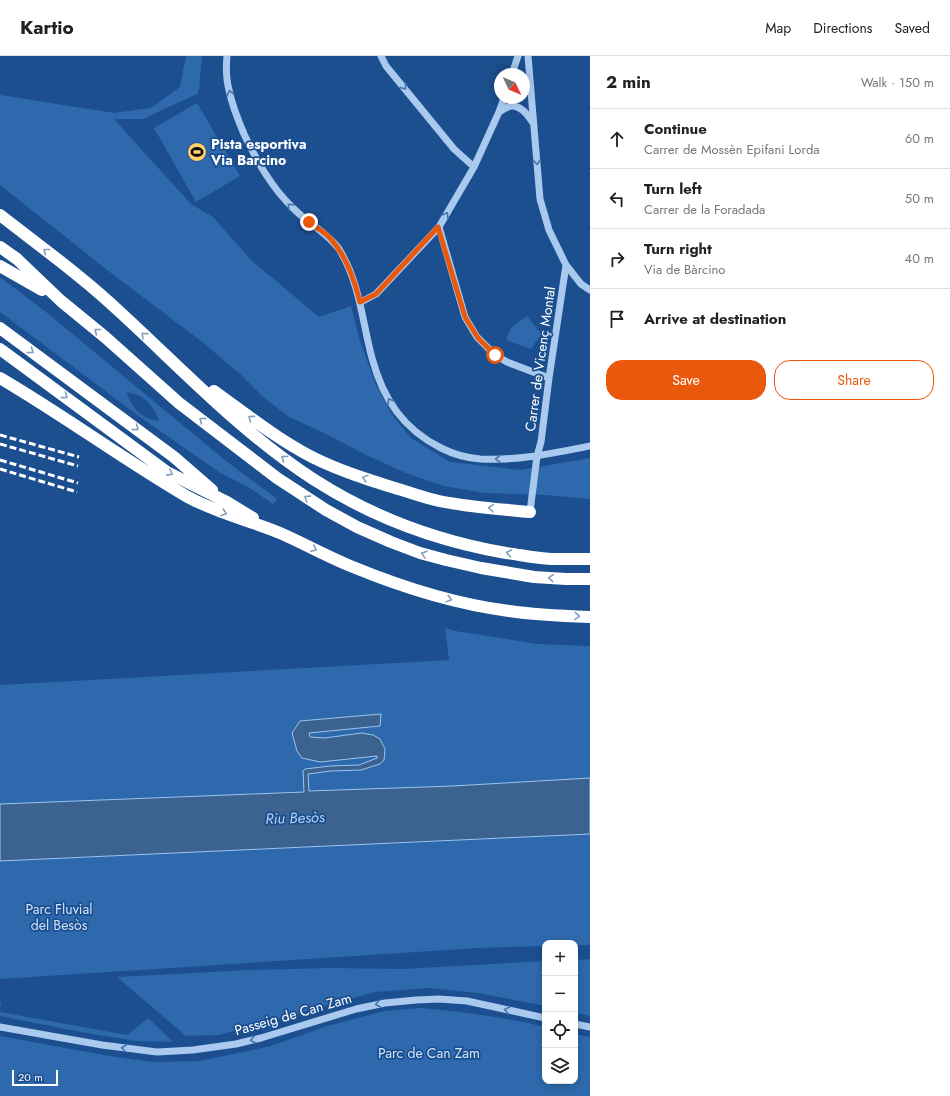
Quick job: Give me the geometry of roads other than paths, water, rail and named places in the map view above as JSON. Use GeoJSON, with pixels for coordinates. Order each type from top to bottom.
{"type":"FeatureCollection","features":[{"type":"Feature","properties":{"kind":"highway"},"geometry":{"type":"LineString","coordinates":[[0,215],[92,287],[253,434],[283,458],[312,478],[362,507],[427,534],[488,550],[519,555],[551,559],[590,559]]}},
{"type":"Feature","properties":{"kind":"highway"},"geometry":{"type":"LineString","coordinates":[[0,247],[17,259],[61,301],[105,337],[179,403],[277,478],[326,510],[357,527],[420,553],[481,568],[534,577],[590,579]]}},
{"type":"Feature","properties":{"kind":"highway"},"geometry":{"type":"LineString","coordinates":[[0,266],[61,301]]}},
{"type":"Feature","properties":{"kind":"highway"},"geometry":{"type":"LineString","coordinates":[[0,328],[174,457],[225,501]]}},
{"type":"Feature","properties":{"kind":"highway"},"geometry":{"type":"LineString","coordinates":[[0,349],[167,472],[225,501],[278,533]]}},
{"type":"Feature","properties":{"kind":"highway"},"geometry":{"type":"LineString","coordinates":[[164,353],[278,437],[306,454],[335,468],[368,480],[437,501],[473,507],[530,512]]}},
{"type":"Feature","properties":{"kind":"highway"},"geometry":{"type":"LineString","coordinates":[[0,378],[188,497],[218,511],[278,533],[352,567],[428,594],[469,604],[508,611],[590,617]]}},
{"type":"Feature","properties":{"kind":"street"},"geometry":{"type":"LineString","coordinates":[[227,56],[227,79],[233,107],[260,166],[285,201],[325,234],[338,248],[352,274],[379,382],[398,414],[411,429],[427,441],[448,452],[478,459],[537,456],[590,446]]}},
{"type":"Feature","properties":{"kind":"street"},"geometry":{"type":"LineString","coordinates":[[381,56],[386,66],[454,149],[474,167]]}},
{"type":"Feature","properties":{"kind":"street"},"geometry":{"type":"LineString","coordinates":[[514,68],[518,56]]}},
{"type":"Feature","properties":{"kind":"street"},"geometry":{"type":"LineString","coordinates":[[528,56],[540,199],[549,230],[566,266],[581,284],[590,290]]}},
{"type":"Feature","properties":{"kind":"street"},"geometry":{"type":"LineString","coordinates":[[360,302],[376,294],[438,227],[474,167],[502,104]]}},
{"type":"Feature","properties":{"kind":"street"},"geometry":{"type":"LineString","coordinates":[[499,112],[510,106],[517,107],[522,109],[533,123]]}},
{"type":"Feature","properties":{"kind":"street"},"geometry":{"type":"LineString","coordinates":[[438,227],[465,317],[478,338],[495,355],[507,362],[549,378]]}},
{"type":"Feature","properties":{"kind":"street","name":"Carrer de Vicenç Montal"},"geometry":{"type":"LineString","coordinates":[[530,512],[566,266]]}},
{"type":"Feature","properties":{"kind":"street","name":"Passeig de Can Zam"},"geometry":{"type":"LineString","coordinates":[[0,1027],[102,1045],[157,1052],[193,1050],[236,1044],[261,1038],[356,1009],[385,1003],[416,1000],[467,1001],[542,1017]]}},
{"type":"Feature","properties":{"kind":"street"},"geometry":{"type":"LineString","coordinates":[[578,1025],[590,1027]]}},
{"type":"Feature","properties":{"kind":"water","name":"Riu Besòs"},"geometry":{"type":"Polygon","coordinates":[[[381,714],[380,726],[309,733],[310,737],[324,738],[362,733],[373,735],[380,739],[385,749],[384,760],[380,764],[361,770],[331,771],[308,774],[309,791],[453,786],[590,778],[590,834],[0,861],[0,804],[304,792],[303,771],[305,769],[359,765],[377,758],[377,756],[320,762],[302,758],[297,751],[292,733],[300,721],[381,714]]]}},
{"type":"Feature","properties":{"kind":"railway"},"geometry":{"type":"LineString","coordinates":[[0,435],[79,457]]}},
{"type":"Feature","properties":{"kind":"railway"},"geometry":{"type":"LineString","coordinates":[[0,444],[78,466]]}},
{"type":"Feature","properties":{"kind":"railway"},"geometry":{"type":"LineString","coordinates":[[0,460],[78,483]]}},
{"type":"Feature","properties":{"kind":"railway"},"geometry":{"type":"LineString","coordinates":[[0,469],[77,492]]}},
{"type":"Feature","properties":{"kind":"place","name":"Pista esportiva Via Barcino"},"geometry":{"type":"Point","coordinates":[197,152]}},
{"type":"Feature","properties":{"kind":"park label","name":"Parc Fluvial del Besòs"},"geometry":{"type":"Point","coordinates":[59,918]}},
{"type":"Feature","properties":{"kind":"park label","name":"Parc de Can Zam"},"geometry":{"type":"Point","coordinates":[429,1053]}}]}
